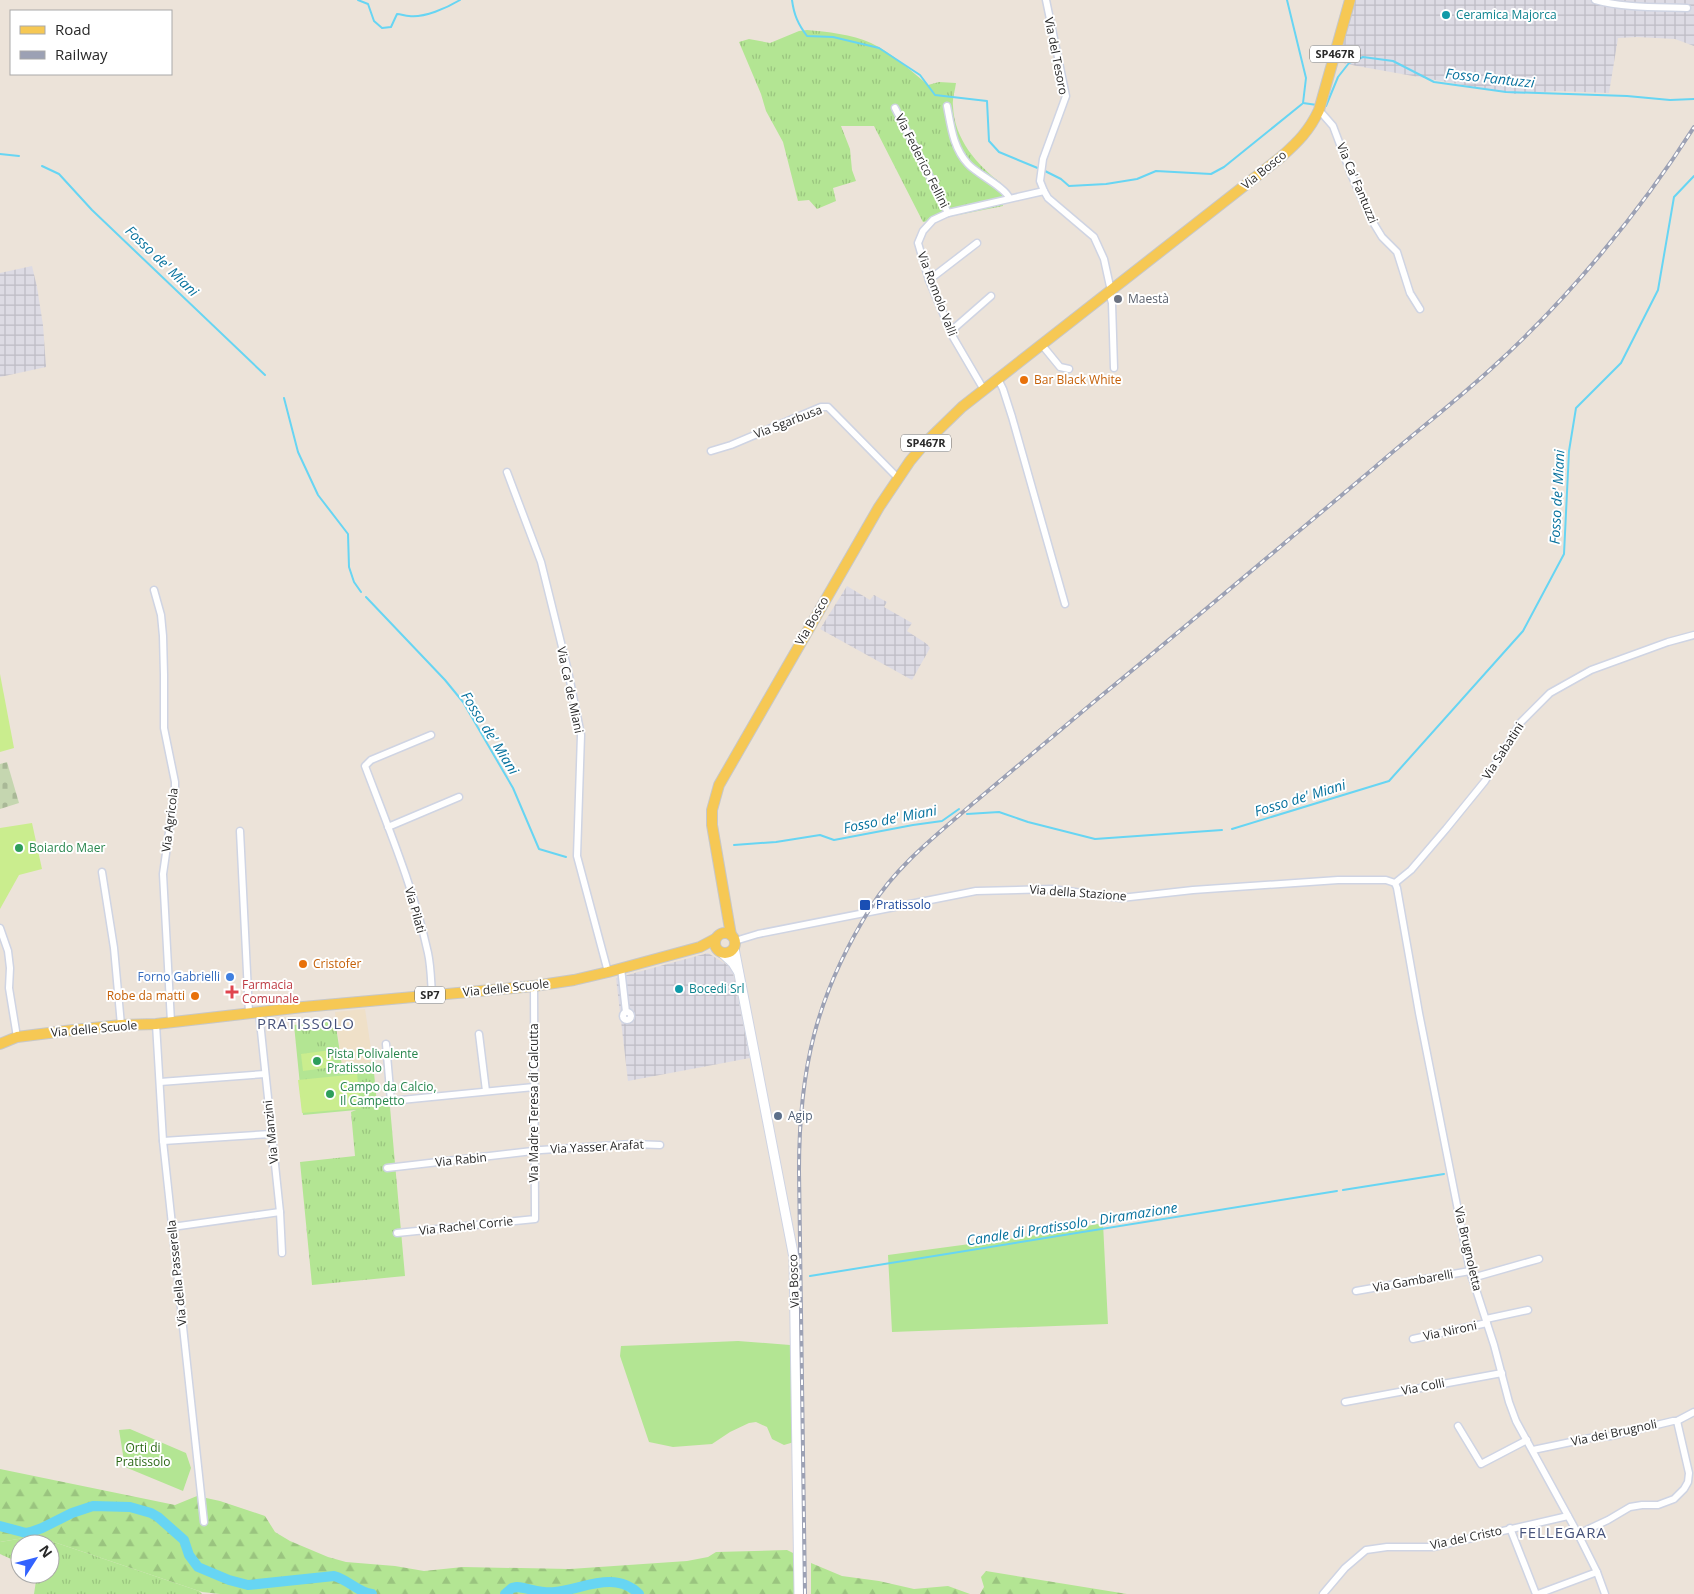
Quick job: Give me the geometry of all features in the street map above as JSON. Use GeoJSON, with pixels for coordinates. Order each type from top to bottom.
{"type":"FeatureCollection","features":[{"type":"Feature","properties":{"kind":"main road","name":"Via Bosco"},"geometry":{"type":"LineString","coordinates":[[799,1594],[794,1258],[740,973],[725,904],[712,825],[712,810],[719,785],[849,558],[898,478],[926,442],[962,407],[1302,139],[1312,125],[1321,106],[1350,0]]}},
{"type":"Feature","properties":{"kind":"main road","name":"Via Bosco"},"geometry":{"type":"LineString","coordinates":[[716,937],[722,922],[725,904]]}},
{"type":"Feature","properties":{"kind":"main road"},"geometry":{"type":"LineString","coordinates":[[720,952],[729,952],[733,941],[725,932],[716,937],[715,946],[720,952],[733,963],[740,973]]}},
{"type":"Feature","properties":{"kind":"main road","name":"Via delle Scuole"},"geometry":{"type":"LineString","coordinates":[[0,1044],[17,1037],[121,1025],[156,1024],[254,1012],[534,986],[574,980],[608,972],[700,947],[716,937]]}},
{"type":"Feature","properties":{"kind":"main road","name":"Via delle Scuole"},"geometry":{"type":"LineString","coordinates":[[700,947],[720,952]]}},
{"type":"Feature","properties":{"kind":"street","name":"Via del Tesoro"},"geometry":{"type":"LineString","coordinates":[[1044,192],[1040,181],[1043,159],[1066,96],[1046,0]]}},
{"type":"Feature","properties":{"kind":"street"},"geometry":{"type":"LineString","coordinates":[[1595,0],[1644,7],[1687,8]]}},
{"type":"Feature","properties":{"kind":"street"},"geometry":{"type":"LineString","coordinates":[[947,106],[956,145],[967,163],[1006,192],[1009,198]]}},
{"type":"Feature","properties":{"kind":"street","name":"Via Ca' Fantuzzi"},"geometry":{"type":"LineString","coordinates":[[1321,106],[1333,126],[1371,219],[1382,237],[1396,252],[1410,293],[1420,308]]}},
{"type":"Feature","properties":{"kind":"street","name":"Via Federico Fellini"},"geometry":{"type":"LineString","coordinates":[[895,108],[948,213]]}},
{"type":"Feature","properties":{"kind":"street","name":"Via Romolo Valli"},"geometry":{"type":"LineString","coordinates":[[984,390],[956,343],[929,280],[918,243],[923,231],[932,220],[948,213],[1009,198],[1044,192]]}},
{"type":"Feature","properties":{"kind":"street"},"geometry":{"type":"LineString","coordinates":[[1044,192],[1048,198],[1094,237],[1104,259],[1112,303],[1114,368]]}},
{"type":"Feature","properties":{"kind":"street"},"geometry":{"type":"LineString","coordinates":[[929,280],[977,243]]}},
{"type":"Feature","properties":{"kind":"street"},"geometry":{"type":"LineString","coordinates":[[951,331],[991,296]]}},
{"type":"Feature","properties":{"kind":"street"},"geometry":{"type":"LineString","coordinates":[[1042,344],[1060,367],[1069,369]]}},
{"type":"Feature","properties":{"kind":"street"},"geometry":{"type":"LineString","coordinates":[[998,378],[1004,389],[1065,604]]}},
{"type":"Feature","properties":{"kind":"street","name":"Via Sgarbusa"},"geometry":{"type":"LineString","coordinates":[[711,451],[731,445],[821,407],[828,407],[898,478]]}},
{"type":"Feature","properties":{"kind":"street","name":"Via Ca' de Miani"},"geometry":{"type":"LineString","coordinates":[[507,472],[541,562],[568,671],[580,735],[577,856],[608,972]]}},
{"type":"Feature","properties":{"kind":"street","name":"Via Agricola"},"geometry":{"type":"LineString","coordinates":[[154,590],[161,615],[164,728],[175,782],[163,874],[171,1022]]}},
{"type":"Feature","properties":{"kind":"street","name":"Via Sabatini"},"geometry":{"type":"LineString","coordinates":[[1395,883],[1411,870],[1446,830],[1485,781],[1521,722],[1550,693],[1591,670],[1668,642],[1694,635]]}},
{"type":"Feature","properties":{"kind":"street","name":"Via Pilati"},"geometry":{"type":"LineString","coordinates":[[431,735],[371,760],[365,766],[408,886],[428,955],[432,995]]}},
{"type":"Feature","properties":{"kind":"street"},"geometry":{"type":"LineString","coordinates":[[388,827],[459,797]]}},
{"type":"Feature","properties":{"kind":"street"},"geometry":{"type":"LineString","coordinates":[[240,831],[254,1012]]}},
{"type":"Feature","properties":{"kind":"street"},"geometry":{"type":"LineString","coordinates":[[102,872],[114,948],[121,1025]]}},
{"type":"Feature","properties":{"kind":"street","name":"Via della Stazione"},"geometry":{"type":"LineString","coordinates":[[733,941],[758,934],[976,891],[1052,889],[1121,898],[1193,890],[1338,880],[1386,880],[1395,883]]}},
{"type":"Feature","properties":{"kind":"street","name":"Via Brugnoletta"},"geometry":{"type":"LineString","coordinates":[[1395,883],[1398,888],[1419,1013],[1471,1275],[1516,1421],[1578,1534],[1597,1572],[1605,1594]]}},
{"type":"Feature","properties":{"kind":"street"},"geometry":{"type":"LineString","coordinates":[[0,928],[8,951],[10,968],[9,988],[17,1037]]}},
{"type":"Feature","properties":{"kind":"street"},"geometry":{"type":"LineString","coordinates":[[621,968],[626,1012]]}},
{"type":"Feature","properties":{"kind":"street","name":"Via Madre Teresa di Calcutta"},"geometry":{"type":"LineString","coordinates":[[534,986],[535,1219]]}},
{"type":"Feature","properties":{"kind":"street","name":"Via Manzini"},"geometry":{"type":"LineString","coordinates":[[254,1012],[265,1074],[280,1212],[282,1253]]}},
{"type":"Feature","properties":{"kind":"street","name":"Via della Passerella"},"geometry":{"type":"LineString","coordinates":[[156,1024],[163,1141],[204,1522]]}},
{"type":"Feature","properties":{"kind":"street"},"geometry":{"type":"LineString","coordinates":[[479,1034],[486,1092]]}},
{"type":"Feature","properties":{"kind":"street"},"geometry":{"type":"LineString","coordinates":[[386,1044],[391,1101]]}},
{"type":"Feature","properties":{"kind":"street"},"geometry":{"type":"LineString","coordinates":[[160,1082],[265,1074]]}},
{"type":"Feature","properties":{"kind":"street"},"geometry":{"type":"LineString","coordinates":[[382,1101],[534,1087]]}},
{"type":"Feature","properties":{"kind":"street"},"geometry":{"type":"LineString","coordinates":[[163,1141],[271,1134]]}},
{"type":"Feature","properties":{"kind":"street","name":"Via Yasser Arafat"},"geometry":{"type":"LineString","coordinates":[[534,1150],[633,1144],[660,1145]]}},
{"type":"Feature","properties":{"kind":"street","name":"Via Rabin"},"geometry":{"type":"LineString","coordinates":[[387,1168],[534,1150]]}},
{"type":"Feature","properties":{"kind":"street"},"geometry":{"type":"LineString","coordinates":[[172,1227],[280,1212]]}},
{"type":"Feature","properties":{"kind":"street","name":"Via Rachel Corrie"},"geometry":{"type":"LineString","coordinates":[[397,1233],[535,1219]]}},
{"type":"Feature","properties":{"kind":"street","name":"Via Gambarelli"},"geometry":{"type":"LineString","coordinates":[[1356,1291],[1471,1275],[1539,1260]]}},
{"type":"Feature","properties":{"kind":"street","name":"Via Nironi"},"geometry":{"type":"LineString","coordinates":[[1413,1339],[1528,1310]]}},
{"type":"Feature","properties":{"kind":"street","name":"Via Colli"},"geometry":{"type":"LineString","coordinates":[[1344,1402],[1502,1372]]}},
{"type":"Feature","properties":{"kind":"street","name":"Via dei Brugnoli"},"geometry":{"type":"LineString","coordinates":[[1532,1450],[1590,1438],[1611,1436],[1677,1421],[1694,1412]]}},
{"type":"Feature","properties":{"kind":"street"},"geometry":{"type":"LineString","coordinates":[[1578,1534],[1630,1508],[1642,1505],[1658,1505],[1674,1499],[1684,1489],[1688,1482],[1689,1473],[1677,1421]]}},
{"type":"Feature","properties":{"kind":"street"},"geometry":{"type":"LineString","coordinates":[[1458,1426],[1481,1464],[1526,1440]]}},
{"type":"Feature","properties":{"kind":"street","name":"Via del Cristo"},"geometry":{"type":"LineString","coordinates":[[1322,1594],[1345,1568],[1366,1550],[1382,1547],[1433,1547],[1568,1516]]}},
{"type":"Feature","properties":{"kind":"street"},"geometry":{"type":"LineString","coordinates":[[1510,1528],[1537,1594],[1597,1572]]}},
{"type":"Feature","properties":{"kind":"shaded area"},"geometry":{"type":"Polygon","coordinates":[[[1344,0],[1694,0],[1694,46],[1675,39],[1618,38],[1609,93],[1557,91],[1514,94],[1328,60],[1344,0]]]}},
{"type":"Feature","properties":{"kind":"shaded area"},"geometry":{"type":"Polygon","coordinates":[[[32,266],[43,325],[46,367],[0,377],[0,273],[32,266]]]}},
{"type":"Feature","properties":{"kind":"shaded area"},"geometry":{"type":"Polygon","coordinates":[[[847,586],[870,600],[874,595],[887,602],[884,607],[912,623],[907,631],[930,648],[912,680],[820,629],[847,586]]]}},
{"type":"Feature","properties":{"kind":"shaded area"},"geometry":{"type":"Polygon","coordinates":[[[708,953],[732,968],[750,1058],[628,1081],[616,978],[708,953]]]}},
{"type":"Feature","properties":{"kind":"shaded area"},"geometry":{"type":"Polygon","coordinates":[[[365,1009],[373,1062],[342,1066],[335,1012],[365,1009]]]}},
{"type":"Feature","properties":{"kind":"green space"},"geometry":{"type":"Polygon","coordinates":[[[807,30],[848,35],[871,43],[894,57],[928,85],[939,82],[956,83],[953,98],[954,118],[962,140],[984,168],[1001,183],[1003,206],[923,222],[874,126],[841,126],[850,149],[852,170],[856,181],[833,188],[836,201],[817,209],[809,200],[798,201],[783,142],[766,111],[761,94],[739,42],[749,39],[770,43],[799,31],[807,30]]]}},
{"type":"Feature","properties":{"kind":"green space"},"geometry":{"type":"Polygon","coordinates":[[[0,674],[14,748],[0,752],[0,674]]]}},
{"type":"Feature","properties":{"kind":"green space"},"geometry":{"type":"Polygon","coordinates":[[[7,762],[19,803],[0,809],[0,764],[7,762]]]}},
{"type":"Feature","properties":{"kind":"green space","name":"Boiardo Maer"},"geometry":{"type":"Polygon","coordinates":[[[32,823],[42,869],[19,875],[0,909],[0,828],[32,823]]]}},
{"type":"Feature","properties":{"kind":"green space"},"geometry":{"type":"Polygon","coordinates":[[[335,1020],[342,1066],[373,1062],[377,1104],[390,1107],[405,1276],[312,1285],[300,1162],[355,1156],[351,1112],[356,1110],[303,1115],[294,1025],[335,1020]]]}},
{"type":"Feature","properties":{"kind":"green space","name":"Pista Polivalente Pratissolo"},"geometry":{"type":"Polygon","coordinates":[[[331,1050],[333,1067],[303,1071],[301,1054],[331,1050]]]}},
{"type":"Feature","properties":{"kind":"green space","name":"Campo da Calcio, Il Campetto"},"geometry":{"type":"Polygon","coordinates":[[[357,1074],[361,1108],[302,1113],[298,1080],[357,1074]]]}},
{"type":"Feature","properties":{"kind":"green space"},"geometry":{"type":"Polygon","coordinates":[[[1103,1223],[1108,1324],[892,1332],[888,1255],[1044,1234],[1103,1223]]]}},
{"type":"Feature","properties":{"kind":"green space"},"geometry":{"type":"Polygon","coordinates":[[[738,1341],[790,1345],[794,1442],[784,1445],[772,1439],[767,1427],[756,1422],[749,1423],[730,1432],[712,1444],[673,1447],[649,1442],[620,1356],[621,1346],[738,1341]]]}},
{"type":"Feature","properties":{"kind":"green space","name":"Orti di Pratissolo"},"geometry":{"type":"Polygon","coordinates":[[[130,1429],[186,1453],[191,1468],[183,1491],[125,1467],[119,1430],[130,1429]]]}},
{"type":"Feature","properties":{"kind":"green space"},"geometry":{"type":"Polygon","coordinates":[[[0,1469],[175,1505],[197,1496],[220,1501],[265,1516],[275,1532],[290,1541],[328,1557],[346,1562],[395,1566],[424,1571],[463,1567],[570,1569],[687,1561],[708,1557],[716,1552],[787,1550],[795,1554],[795,1594],[220,1594],[202,1592],[60,1544],[60,1534],[10,1534],[10,1540],[0,1542],[0,1469]]]}},
{"type":"Feature","properties":{"kind":"green space"},"geometry":{"type":"Polygon","coordinates":[[[10,1540],[10,1558],[0,1554],[0,1542],[10,1540]]]}},
{"type":"Feature","properties":{"kind":"green space"},"geometry":{"type":"Polygon","coordinates":[[[60,1544],[199,1591],[202,1594],[34,1594],[36,1584],[60,1584],[60,1544]]]}},
{"type":"Feature","properties":{"kind":"green space"},"geometry":{"type":"Polygon","coordinates":[[[811,1563],[842,1576],[879,1581],[914,1589],[948,1586],[970,1594],[811,1594],[811,1563]]]}},
{"type":"Feature","properties":{"kind":"green space"},"geometry":{"type":"Polygon","coordinates":[[[986,1571],[1127,1594],[980,1594],[984,1587],[981,1577],[986,1571]]]}},
{"type":"Feature","properties":{"kind":"waterway"},"geometry":{"type":"LineString","coordinates":[[358,0],[368,4],[374,21],[382,28],[391,27],[397,14],[408,16],[428,14],[460,0]]}},
{"type":"Feature","properties":{"kind":"waterway"},"geometry":{"type":"LineString","coordinates":[[792,0],[797,19],[807,36],[833,37],[879,48],[920,75],[935,95],[987,101],[989,141],[999,152],[1040,169]]}},
{"type":"Feature","properties":{"kind":"waterway","name":"Fosso Fantuzzi"},"geometry":{"type":"LineString","coordinates":[[1287,0],[1306,78],[1303,103],[1317,105]]}},
{"type":"Feature","properties":{"kind":"waterway","name":"Fosso Fantuzzi"},"geometry":{"type":"LineString","coordinates":[[1325,105],[1338,77],[1349,63],[1363,57],[1393,61],[1434,82],[1506,92],[1627,96],[1670,100],[1694,99]]}},
{"type":"Feature","properties":{"kind":"waterway"},"geometry":{"type":"LineString","coordinates":[[1043,170],[1061,179],[1069,186],[1106,184],[1137,179],[1156,171],[1211,174],[1224,167],[1302,104]]}},
{"type":"Feature","properties":{"kind":"waterway","name":"Fosso de' Miani"},"geometry":{"type":"LineString","coordinates":[[0,154],[19,156]]}},
{"type":"Feature","properties":{"kind":"waterway","name":"Fosso de' Miani"},"geometry":{"type":"LineString","coordinates":[[42,166],[59,174],[92,210],[265,375]]}},
{"type":"Feature","properties":{"kind":"waterway","name":"Fosso de' Miani"},"geometry":{"type":"LineString","coordinates":[[1232,829],[1389,781],[1523,631],[1564,554],[1569,451],[1576,408],[1621,363],[1658,290],[1674,197],[1694,176]]}},
{"type":"Feature","properties":{"kind":"waterway","name":"Fosso de' Miani"},"geometry":{"type":"LineString","coordinates":[[284,398],[298,452],[318,495],[348,534],[349,567],[354,582],[361,592]]}},
{"type":"Feature","properties":{"kind":"waterway","name":"Fosso de' Miani"},"geometry":{"type":"LineString","coordinates":[[366,597],[445,680],[463,702],[513,788],[539,849],[566,857]]}},
{"type":"Feature","properties":{"kind":"waterway","name":"Fosso de' Miani"},"geometry":{"type":"LineString","coordinates":[[734,845],[776,842],[820,835],[834,840],[942,821],[959,809]]}},
{"type":"Feature","properties":{"kind":"waterway","name":"Fosso de' Miani"},"geometry":{"type":"LineString","coordinates":[[967,814],[999,812],[1028,822],[1095,839],[1222,830]]}},
{"type":"Feature","properties":{"kind":"waterway","name":"Canale di Pratissolo - Diramazione"},"geometry":{"type":"LineString","coordinates":[[1343,1190],[1444,1174]]}},
{"type":"Feature","properties":{"kind":"waterway","name":"Canale di Pratissolo - Diramazione"},"geometry":{"type":"LineString","coordinates":[[810,1276],[1337,1191]]}},
{"type":"Feature","properties":{"kind":"waterway"},"geometry":{"type":"LineString","coordinates":[[0,1526],[26,1533],[93,1506],[130,1507],[158,1517],[184,1540],[189,1555],[198,1567],[229,1580],[248,1585],[334,1576],[362,1591],[372,1594]]}},
{"type":"Feature","properties":{"kind":"waterway"},"geometry":{"type":"LineString","coordinates":[[505,1594],[512,1588],[517,1587],[550,1592],[609,1582],[620,1583],[630,1587],[639,1594]]}},
{"type":"Feature","properties":{"kind":"railway"},"geometry":{"type":"LineString","coordinates":[[805,1594],[799,1171],[803,1099],[807,1066],[824,1002],[852,939],[871,907],[892,879],[916,853],[943,829],[1464,393],[1521,341],[1575,284],[1601,253],[1650,191],[1694,127]]}},
{"type":"Feature","properties":{"kind":"place","name":"Ceramica Majorca"},"geometry":{"type":"Point","coordinates":[1446,15]}},
{"type":"Feature","properties":{"kind":"place","name":"Maestà"},"geometry":{"type":"Point","coordinates":[1118,299]}},
{"type":"Feature","properties":{"kind":"place","name":"Bar Black White"},"geometry":{"type":"Point","coordinates":[1024,380]}},
{"type":"Feature","properties":{"kind":"place","name":"Boiardo Maer"},"geometry":{"type":"Point","coordinates":[19,848]}},
{"type":"Feature","properties":{"kind":"place","name":"Pratissolo"},"geometry":{"type":"Point","coordinates":[865,905]}},
{"type":"Feature","properties":{"kind":"place","name":"Cristofer"},"geometry":{"type":"Point","coordinates":[303,964]}},
{"type":"Feature","properties":{"kind":"place","name":"Forno Gabrielli"},"geometry":{"type":"Point","coordinates":[230,977]}},
{"type":"Feature","properties":{"kind":"place","name":"Bocedi Srl"},"geometry":{"type":"Point","coordinates":[679,989]}},
{"type":"Feature","properties":{"kind":"place","name":"Farmacia Comunale"},"geometry":{"type":"Point","coordinates":[232,992]}},
{"type":"Feature","properties":{"kind":"place","name":"Robe da matti"},"geometry":{"type":"Point","coordinates":[195,996]}},
{"type":"Feature","properties":{"kind":"place","name":"Pista Polivalente Pratissolo"},"geometry":{"type":"Point","coordinates":[317,1061]}},
{"type":"Feature","properties":{"kind":"place","name":"Campo da Calcio, Il Campetto"},"geometry":{"type":"Point","coordinates":[330,1094]}},
{"type":"Feature","properties":{"kind":"place","name":"Agip"},"geometry":{"type":"Point","coordinates":[778,1116]}},
{"type":"Feature","properties":{"kind":"district","name":"PRATISSOLO"},"geometry":{"type":"Point","coordinates":[306,1024]}},
{"type":"Feature","properties":{"kind":"district","name":"FELLEGARA"},"geometry":{"type":"Point","coordinates":[1563,1533]}}]}
